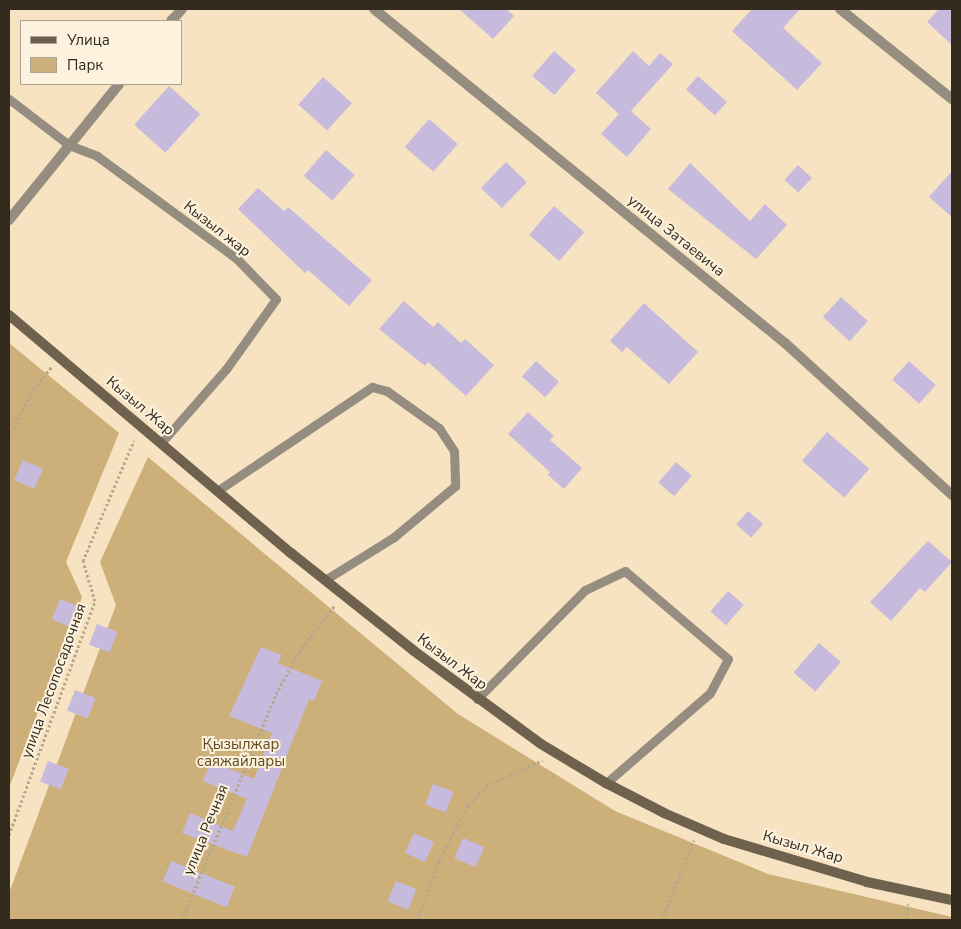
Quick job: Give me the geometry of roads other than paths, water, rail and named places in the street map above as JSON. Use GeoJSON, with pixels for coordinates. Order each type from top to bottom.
{"type":"FeatureCollection","features":[{"type":"Feature","properties":{"kind":"main road","name":"Кызыл Жар"},"geometry":{"type":"LineString","coordinates":[[9,315],[343,595],[478,699],[556,753],[606,783],[699,828],[779,857],[866,882],[952,900]]}},
{"type":"Feature","properties":{"kind":"street"},"geometry":{"type":"LineString","coordinates":[[172,20],[182,9]]}},
{"type":"Feature","properties":{"kind":"street","name":"улица Затаевича"},"geometry":{"type":"LineString","coordinates":[[374,9],[785,344],[952,495]]}},
{"type":"Feature","properties":{"kind":"street"},"geometry":{"type":"LineString","coordinates":[[840,9],[952,99]]}},
{"type":"Feature","properties":{"kind":"street"},"geometry":{"type":"LineString","coordinates":[[9,220],[118,85]]}},
{"type":"Feature","properties":{"kind":"lane","name":"Кызыл жар"},"geometry":{"type":"LineString","coordinates":[[9,99],[69,145],[97,156],[237,259],[276,299],[226,369],[161,443]]}},
{"type":"Feature","properties":{"kind":"lane"},"geometry":{"type":"LineString","coordinates":[[217,490],[372,387],[387,391],[439,428],[454,451],[455,486],[394,537],[325,580]]}},
{"type":"Feature","properties":{"kind":"lane"},"geometry":{"type":"LineString","coordinates":[[478,699],[585,590],[625,571],[728,659],[710,693],[606,783]]}},
{"type":"Feature","properties":{"kind":"park label","name":"Қызылжар саяжайлары"},"geometry":{"type":"Point","coordinates":[241,752]}}]}
